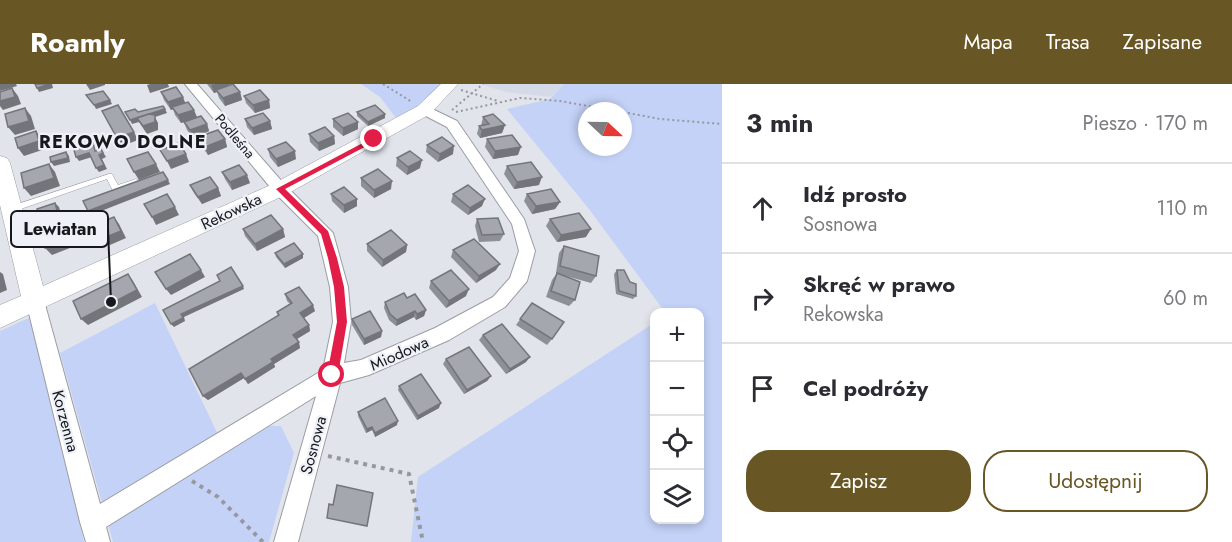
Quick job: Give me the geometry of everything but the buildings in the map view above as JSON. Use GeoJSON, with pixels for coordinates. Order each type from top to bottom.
{"type":"FeatureCollection","features":[{"type":"Feature","properties":{"kind":"street","name":"Podleśna"},"geometry":{"type":"LineString","coordinates":[[192,84],[280,189]]}},
{"type":"Feature","properties":{"kind":"street","name":"Rekowska"},"geometry":{"type":"LineString","coordinates":[[0,317],[280,189],[432,113],[449,85]]}},
{"type":"Feature","properties":{"kind":"street","name":"Miodowa"},"geometry":{"type":"LineString","coordinates":[[95,532],[175,470],[332,375],[362,369],[442,334],[499,302],[518,281],[527,251],[519,224],[452,124],[432,113]]}},
{"type":"Feature","properties":{"kind":"street"},"geometry":{"type":"LineString","coordinates":[[0,163],[35,301]]}},
{"type":"Feature","properties":{"kind":"street","name":"Sosnowa"},"geometry":{"type":"LineString","coordinates":[[280,189],[325,233],[339,287],[342,322],[332,375],[286,542]]}},
{"type":"Feature","properties":{"kind":"street","name":"Korzenna"},"geometry":{"type":"LineString","coordinates":[[35,301],[95,532]]}},
{"type":"Feature","properties":{"kind":"lane"},"geometry":{"type":"LineString","coordinates":[[12,209],[109,176],[116,189],[136,181]]}},
{"type":"Feature","properties":{"kind":"path"},"geometry":{"type":"LineString","coordinates":[[383,84],[432,113],[520,98],[578,105]]}},
{"type":"Feature","properties":{"kind":"path"},"geometry":{"type":"LineString","coordinates":[[432,113],[458,107],[483,84]]}},
{"type":"Feature","properties":{"kind":"path"},"geometry":{"type":"LineString","coordinates":[[449,85],[500,101]]}},
{"type":"Feature","properties":{"kind":"path"},"geometry":{"type":"LineString","coordinates":[[632,114],[660,119],[722,123]]}},
{"type":"Feature","properties":{"kind":"path"},"geometry":{"type":"LineString","coordinates":[[311,452],[409,474],[423,542]]}},
{"type":"Feature","properties":{"kind":"path"},"geometry":{"type":"LineString","coordinates":[[175,470],[218,497],[263,542]]}},
{"type":"Feature","properties":{"kind":"shaded area"},"geometry":{"type":"Polygon","coordinates":[[[361,84],[456,84],[440,101],[396,118],[380,97],[361,84]]]}},
{"type":"Feature","properties":{"kind":"shaded area"},"geometry":{"type":"Polygon","coordinates":[[[481,84],[564,84],[551,97],[505,92],[481,84]]]}},
{"type":"Feature","properties":{"kind":"shaded area"},"geometry":{"type":"Polygon","coordinates":[[[564,84],[722,84],[722,542],[411,542],[418,477],[650,326],[650,524],[704,524],[704,308],[662,308],[589,209],[507,109],[550,99],[564,84]]]}},
{"type":"Feature","properties":{"kind":"shaded area"},"geometry":{"type":"Polygon","coordinates":[[[155,303],[224,447],[253,426],[281,426],[294,453],[269,542],[113,542],[60,353],[155,303]]]}},
{"type":"Feature","properties":{"kind":"shaded area"},"geometry":{"type":"Polygon","coordinates":[[[31,317],[84,542],[0,542],[0,331],[31,317]]]}},
{"type":"Feature","properties":{"kind":"place","name":"Lewiatan"},"geometry":{"type":"Point","coordinates":[111,302]}},
{"type":"Feature","properties":{"kind":"district","name":"REKOWO DOLNE"},"geometry":{"type":"Point","coordinates":[123,142]}},
{"type":"Feature","properties":{"kind":"route"},"geometry":{"type":"LineString","coordinates":[[332,375],[342,322],[339,287],[333,258],[325,233],[280,189],[374,139]]}}]}
